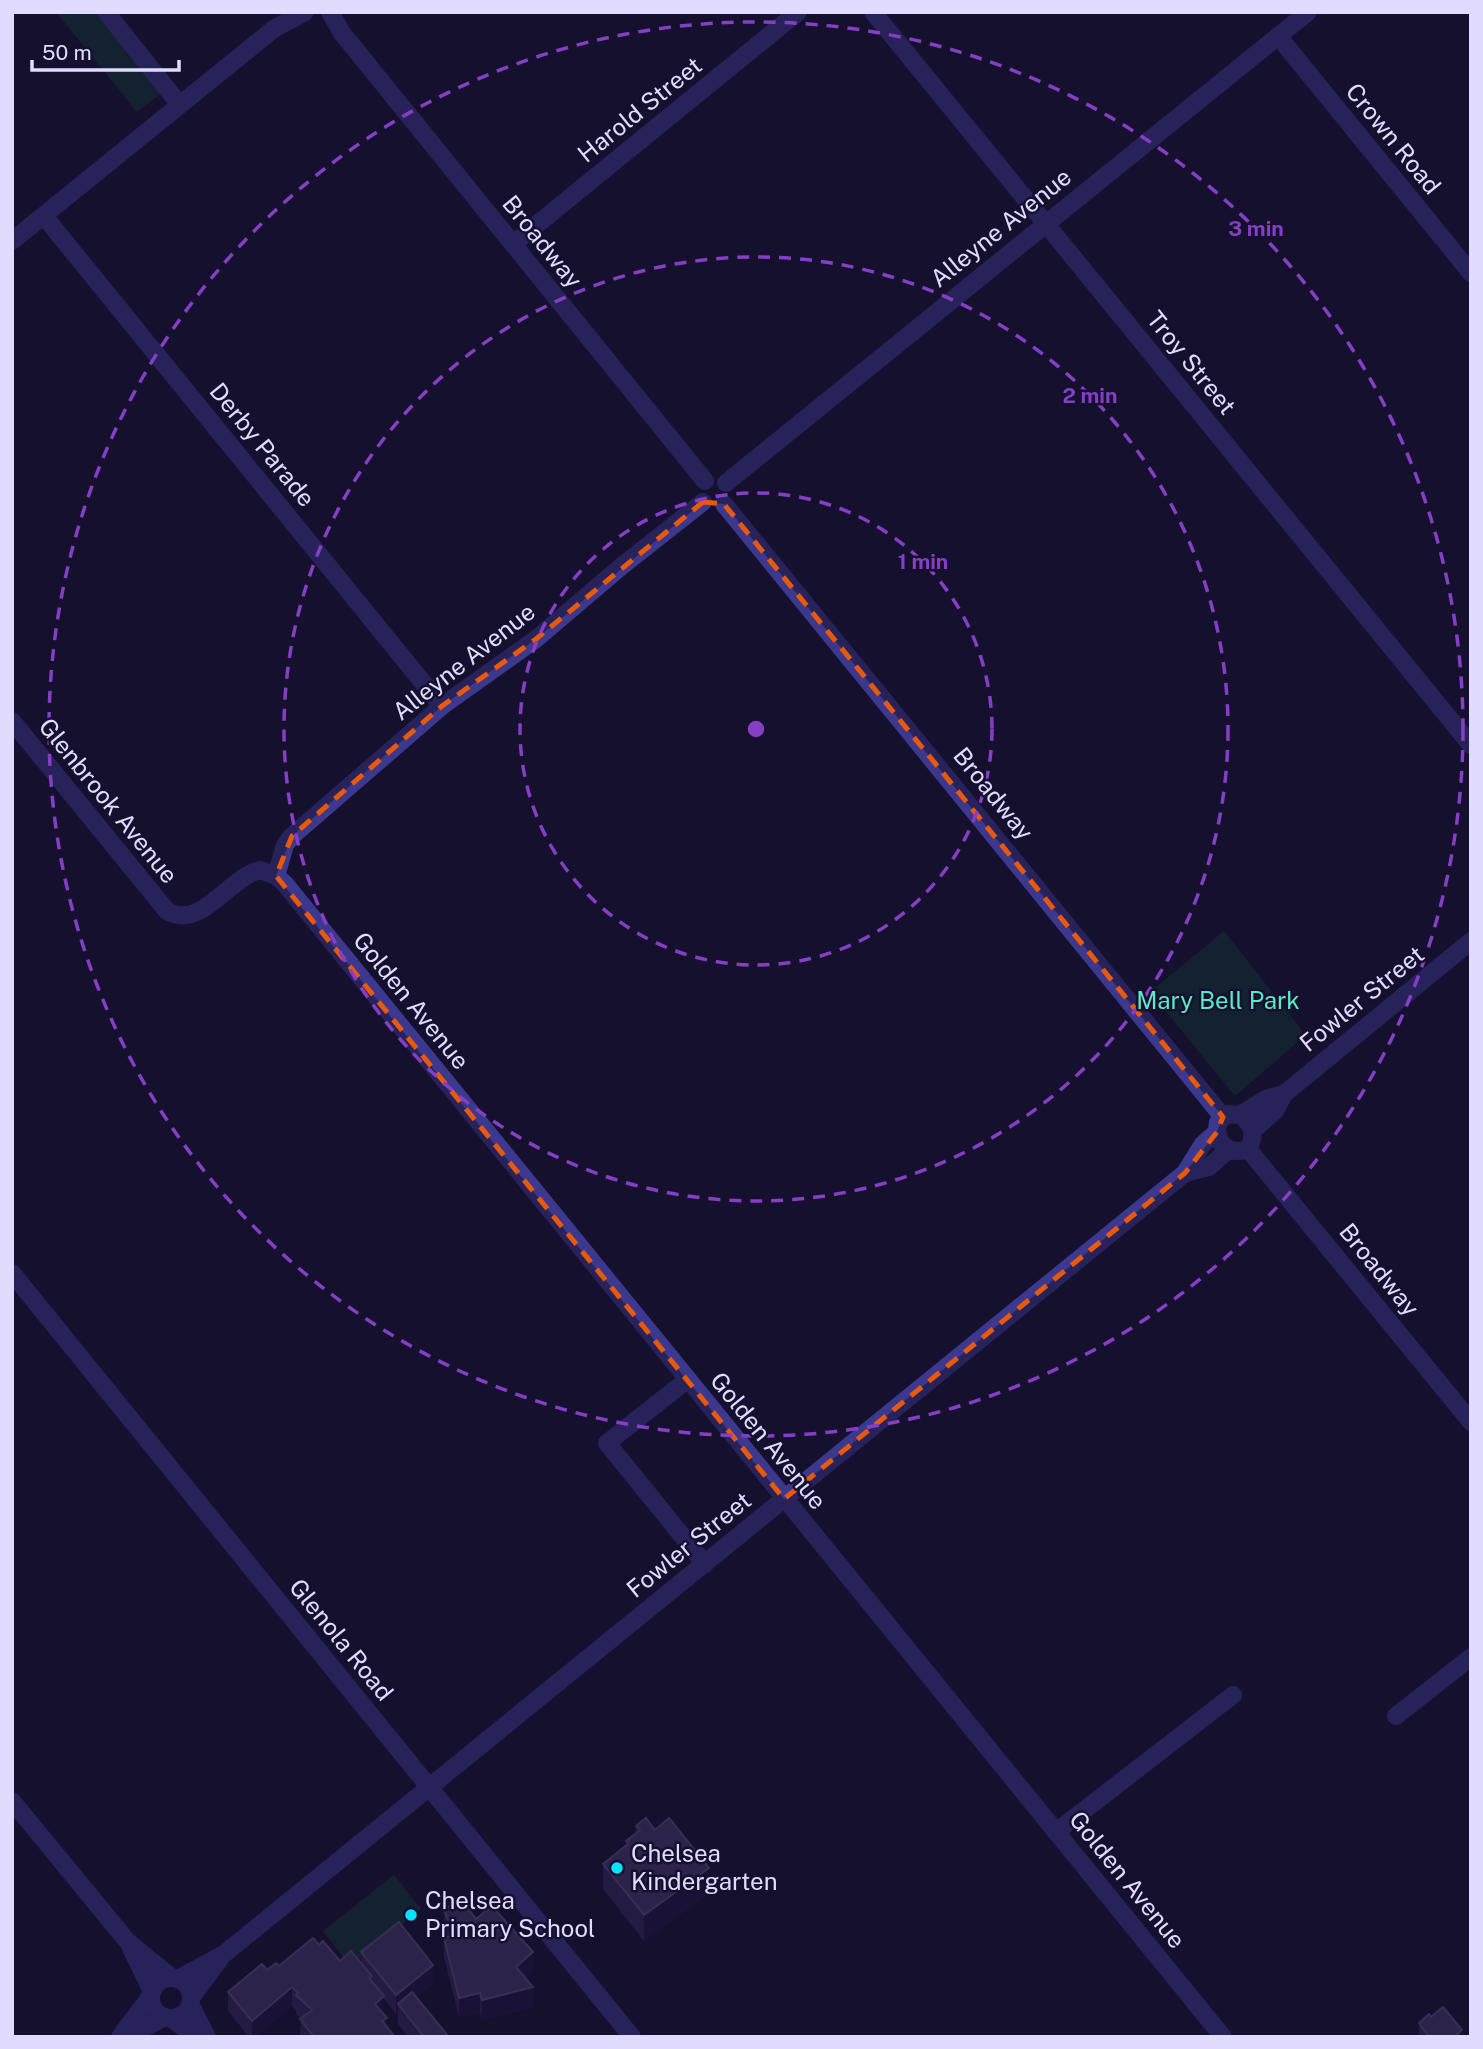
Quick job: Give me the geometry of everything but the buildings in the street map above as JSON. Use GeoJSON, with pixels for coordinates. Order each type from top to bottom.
{"type":"FeatureCollection","features":[{"type":"Feature","properties":{"kind":"street"},"geometry":{"type":"LineString","coordinates":[[106,12],[180,105]]}},
{"type":"Feature","properties":{"kind":"street"},"geometry":{"type":"LineString","coordinates":[[275,28],[288,12]]}},
{"type":"Feature","properties":{"kind":"street"},"geometry":{"type":"LineString","coordinates":[[12,241],[275,28],[304,12]]}},
{"type":"Feature","properties":{"kind":"street","name":"Broadway"},"geometry":{"type":"LineString","coordinates":[[317,12],[342,33]]}},
{"type":"Feature","properties":{"kind":"street","name":"Broadway"},"geometry":{"type":"LineString","coordinates":[[330,12],[342,33],[705,481]]}},
{"type":"Feature","properties":{"kind":"street","name":"Harold Street"},"geometry":{"type":"LineString","coordinates":[[513,244],[798,12]]}},
{"type":"Feature","properties":{"kind":"street","name":"Troy Street"},"geometry":{"type":"LineString","coordinates":[[873,12],[1471,745]]}},
{"type":"Feature","properties":{"kind":"street","name":"Alleyne Avenue"},"geometry":{"type":"LineString","coordinates":[[726,483],[1308,12]]}},
{"type":"Feature","properties":{"kind":"street","name":"Crown Road"},"geometry":{"type":"LineString","coordinates":[[1278,36],[1471,273]]}},
{"type":"Feature","properties":{"kind":"street","name":"Derby Parade"},"geometry":{"type":"LineString","coordinates":[[44,216],[442,706]]}},
{"type":"Feature","properties":{"kind":"street"},"geometry":{"type":"LineString","coordinates":[[719,478],[726,483],[729,491],[724,504],[716,507],[703,502],[699,493],[705,481],[719,478]]}},
{"type":"Feature","properties":{"kind":"street","name":"Alleyne Avenue"},"geometry":{"type":"LineString","coordinates":[[276,876],[285,845],[292,836],[442,706],[536,639],[703,502]]}},
{"type":"Feature","properties":{"kind":"street","name":"Broadway"},"geometry":{"type":"LineString","coordinates":[[724,504],[1226,1121]]}},
{"type":"Feature","properties":{"kind":"street","name":"Glenbrook Avenue"},"geometry":{"type":"LineString","coordinates":[[12,721],[158,901],[175,915],[193,915],[253,872],[260,870],[276,876]]}},
{"type":"Feature","properties":{"kind":"street","name":"Golden Avenue"},"geometry":{"type":"LineString","coordinates":[[276,876],[1056,1832],[1214,2034]]}},
{"type":"Feature","properties":{"kind":"street","name":"Fowler Street"},"geometry":{"type":"LineString","coordinates":[[1250,1140],[1275,1111],[1284,1094],[1471,942]]}},
{"type":"Feature","properties":{"kind":"street","name":"Fowler Street"},"geometry":{"type":"LineString","coordinates":[[175,1978],[225,1954],[1185,1173],[1203,1144],[1226,1121],[1266,1099],[1284,1094]]}},
{"type":"Feature","properties":{"kind":"street"},"geometry":{"type":"LineString","coordinates":[[1226,1121],[1248,1122],[1250,1140],[1238,1152],[1228,1150],[1220,1142],[1226,1121]]}},
{"type":"Feature","properties":{"kind":"street","name":"Broadway"},"geometry":{"type":"LineString","coordinates":[[1250,1140],[1471,1422]]}},
{"type":"Feature","properties":{"kind":"street","name":"Fowler Street"},"geometry":{"type":"LineString","coordinates":[[1185,1173],[1209,1167],[1228,1150]]}},
{"type":"Feature","properties":{"kind":"street","name":"Glenola Road"},"geometry":{"type":"LineString","coordinates":[[12,1273],[632,2037]]}},
{"type":"Feature","properties":{"kind":"street"},"geometry":{"type":"LineString","coordinates":[[687,1380],[607,1443],[705,1564]]}},
{"type":"Feature","properties":{"kind":"street"},"geometry":{"type":"LineString","coordinates":[[1396,1716],[1471,1657]]}},
{"type":"Feature","properties":{"kind":"street"},"geometry":{"type":"LineString","coordinates":[[1056,1832],[1233,1695]]}},
{"type":"Feature","properties":{"kind":"street"},"geometry":{"type":"LineString","coordinates":[[12,1801],[128,1942],[187,1986],[207,2037]]}},
{"type":"Feature","properties":{"kind":"street"},"geometry":{"type":"LineString","coordinates":[[128,1942],[151,1994],[154,2010],[197,2037]]}},
{"type":"Feature","properties":{"kind":"street","name":"Fowler Street"},"geometry":{"type":"LineString","coordinates":[[191,2001],[225,1954]]}},
{"type":"Feature","properties":{"kind":"street"},"geometry":{"type":"LineString","coordinates":[[120,2037],[159,1981],[175,1978]]}},
{"type":"Feature","properties":{"kind":"street"},"geometry":{"type":"LineString","coordinates":[[127,2037],[183,2014],[191,2001]]}},
{"type":"Feature","properties":{"kind":"highlighted area"},"geometry":{"type":"Polygon","coordinates":[[[703,502],[724,504],[1218,1110],[1223,1117],[1217,1132],[1185,1173],[784,1499],[276,876],[292,836],[442,706],[536,639],[703,502]]]}},
{"type":"Feature","properties":{"kind":"green space"},"geometry":{"type":"Polygon","coordinates":[[[56,12],[115,12],[173,84],[137,112],[56,12]]]}},
{"type":"Feature","properties":{"kind":"green space","name":"Mary Bell Park"},"geometry":{"type":"Polygon","coordinates":[[[1224,931],[1306,1035],[1235,1096],[1150,992],[1224,931]]]}},
{"type":"Feature","properties":{"kind":"green space"},"geometry":{"type":"Polygon","coordinates":[[[394,1875],[421,1909],[350,1966],[323,1931],[394,1875]]]}},
{"type":"Feature","properties":{"kind":"place","name":"Chelsea Kindergarten"},"geometry":{"type":"Point","coordinates":[617,1868]}},
{"type":"Feature","properties":{"kind":"place","name":"Chelsea Primary School"},"geometry":{"type":"Point","coordinates":[411,1915]}}]}
